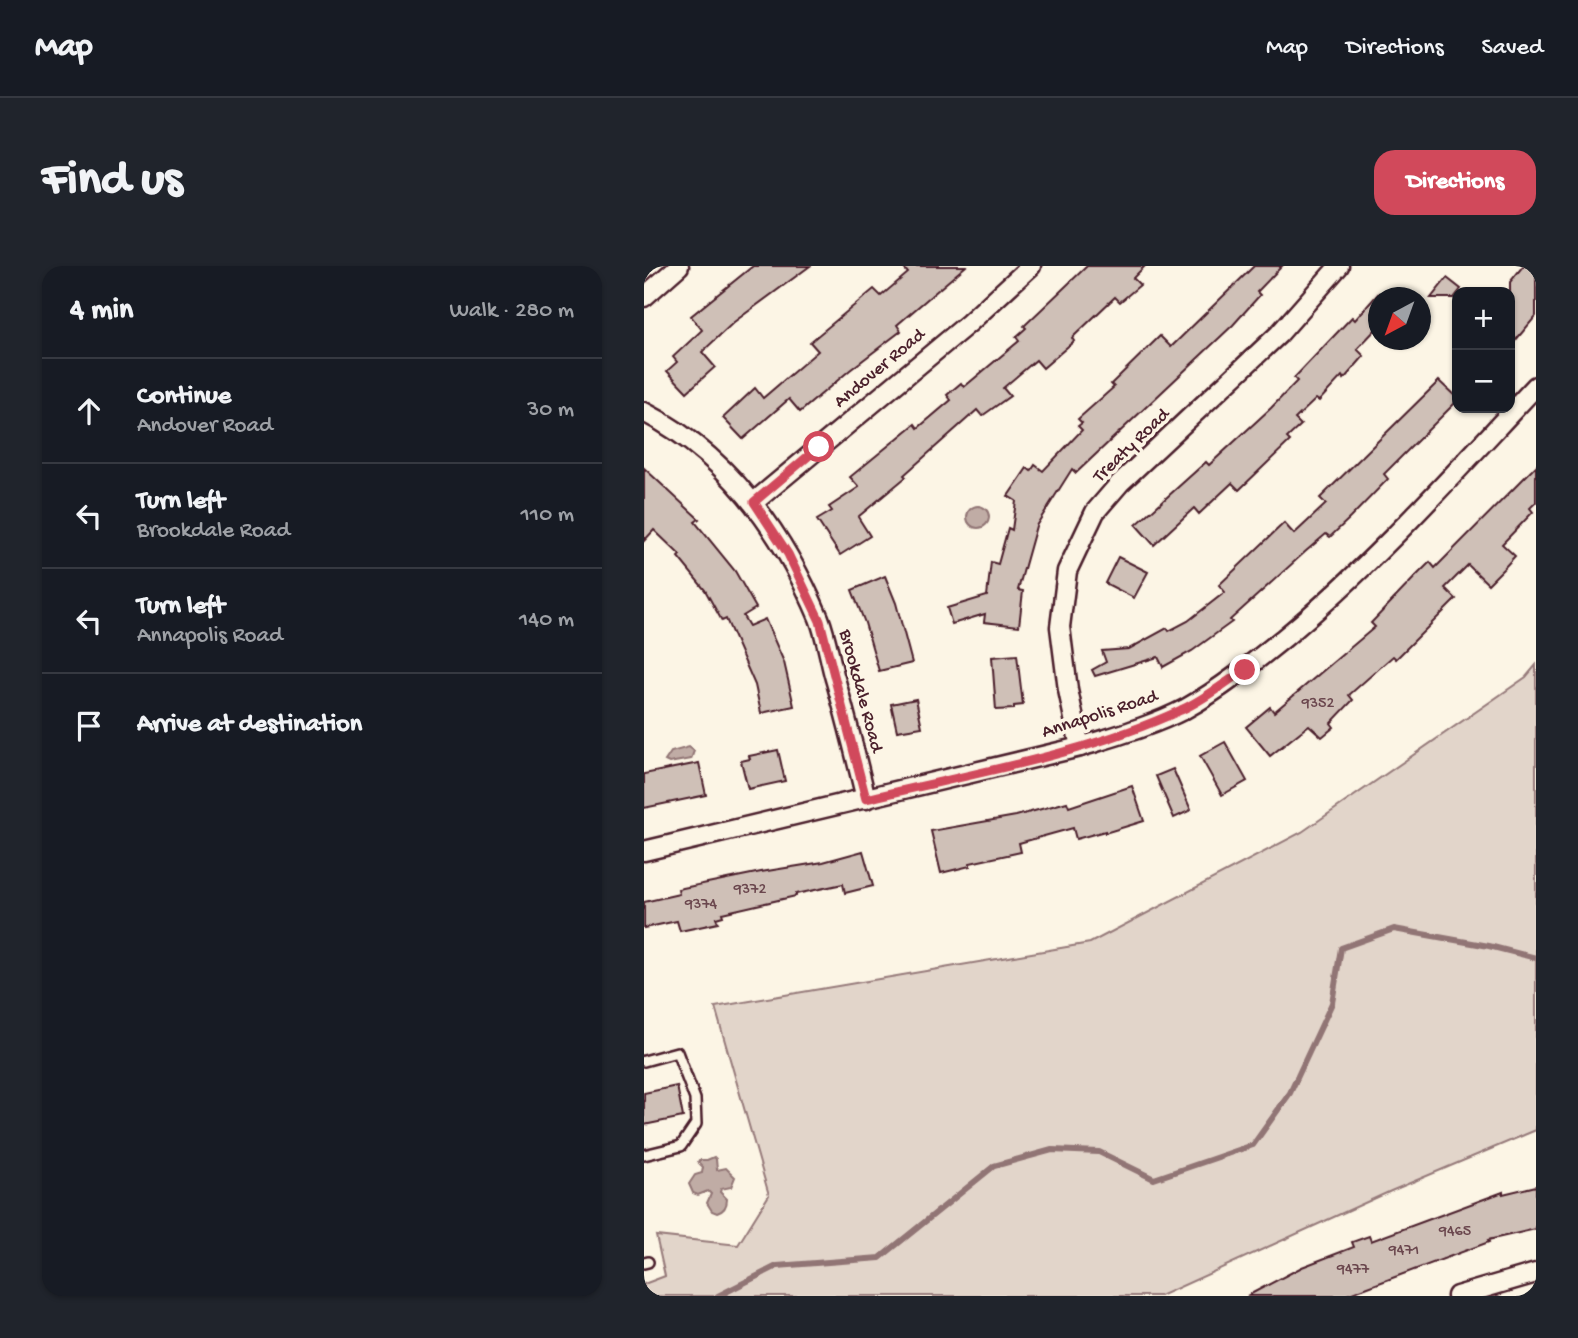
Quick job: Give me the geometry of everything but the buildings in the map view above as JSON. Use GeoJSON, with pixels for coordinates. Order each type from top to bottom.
{"type":"FeatureCollection","features":[{"type":"Feature","properties":{"kind":"street"},"geometry":{"type":"LineString","coordinates":[[644,297],[680,266]]}},
{"type":"Feature","properties":{"kind":"street","name":"Andover Road"},"geometry":{"type":"LineString","coordinates":[[754,502],[968,323],[1031,266]]}},
{"type":"Feature","properties":{"kind":"street","name":"Treaty Road"},"geometry":{"type":"LineString","coordinates":[[1080,747],[1068,690],[1060,626],[1067,571],[1095,512],[1119,483],[1279,334],[1339,266]]}},
{"type":"Feature","properties":{"kind":"street","name":"Annapolis Road"},"geometry":{"type":"LineString","coordinates":[[644,851],[1080,747],[1137,729],[1184,709],[1245,670],[1324,606],[1412,519],[1536,386]]}},
{"type":"Feature","properties":{"kind":"street","name":"Brookdale Road"},"geometry":{"type":"LineString","coordinates":[[644,412],[696,445],[754,502],[788,554],[820,621],[866,799]]}},
{"type":"Feature","properties":{"kind":"street"},"geometry":{"type":"LineString","coordinates":[[1457,1296],[1536,1273]]}},
{"type":"Feature","properties":{"kind":"lane"},"geometry":{"type":"LineString","coordinates":[[644,1061],[677,1052],[695,1099],[696,1124],[681,1146],[644,1155]]}},
{"type":"Feature","properties":{"kind":"shaded area"},"geometry":{"type":"Polygon","coordinates":[[[978,506],[986,509],[989,517],[986,525],[978,528],[970,525],[967,517],[970,509],[978,506]]]}},
{"type":"Feature","properties":{"kind":"shaded area"},"geometry":{"type":"Polygon","coordinates":[[[1536,665],[1536,1130],[1391,1191],[1160,1296],[644,1296],[644,1284],[665,1276],[656,1236],[738,1245],[769,1195],[715,1007],[1090,943],[1302,832],[1526,677],[1536,665]]]}},
{"type":"Feature","properties":{"kind":"shaded area"},"geometry":{"type":"Polygon","coordinates":[[[689,747],[694,751],[691,759],[669,763],[665,761],[671,752],[689,747]]]}},
{"type":"Feature","properties":{"kind":"shaded area"},"geometry":{"type":"Polygon","coordinates":[[[714,1157],[717,1170],[726,1168],[735,1177],[731,1187],[721,1189],[720,1192],[727,1202],[725,1208],[717,1213],[712,1211],[707,1203],[711,1194],[708,1191],[698,1195],[693,1193],[689,1184],[695,1175],[702,1173],[703,1167],[699,1160],[714,1157]]]}},
{"type":"Feature","properties":{"kind":"waterway"},"geometry":{"type":"LineString","coordinates":[[718,1296],[777,1266],[880,1258],[994,1166],[1052,1150],[1099,1152],[1154,1179],[1253,1145],[1290,1093],[1332,1003],[1341,948],[1394,929],[1489,946],[1536,958]]}},
{"type":"Feature","properties":{"kind":"route"},"geometry":{"type":"LineString","coordinates":[[819,447],[754,502],[788,554],[820,621],[866,799],[1080,747],[1137,729],[1184,709],[1245,670]]}}]}
